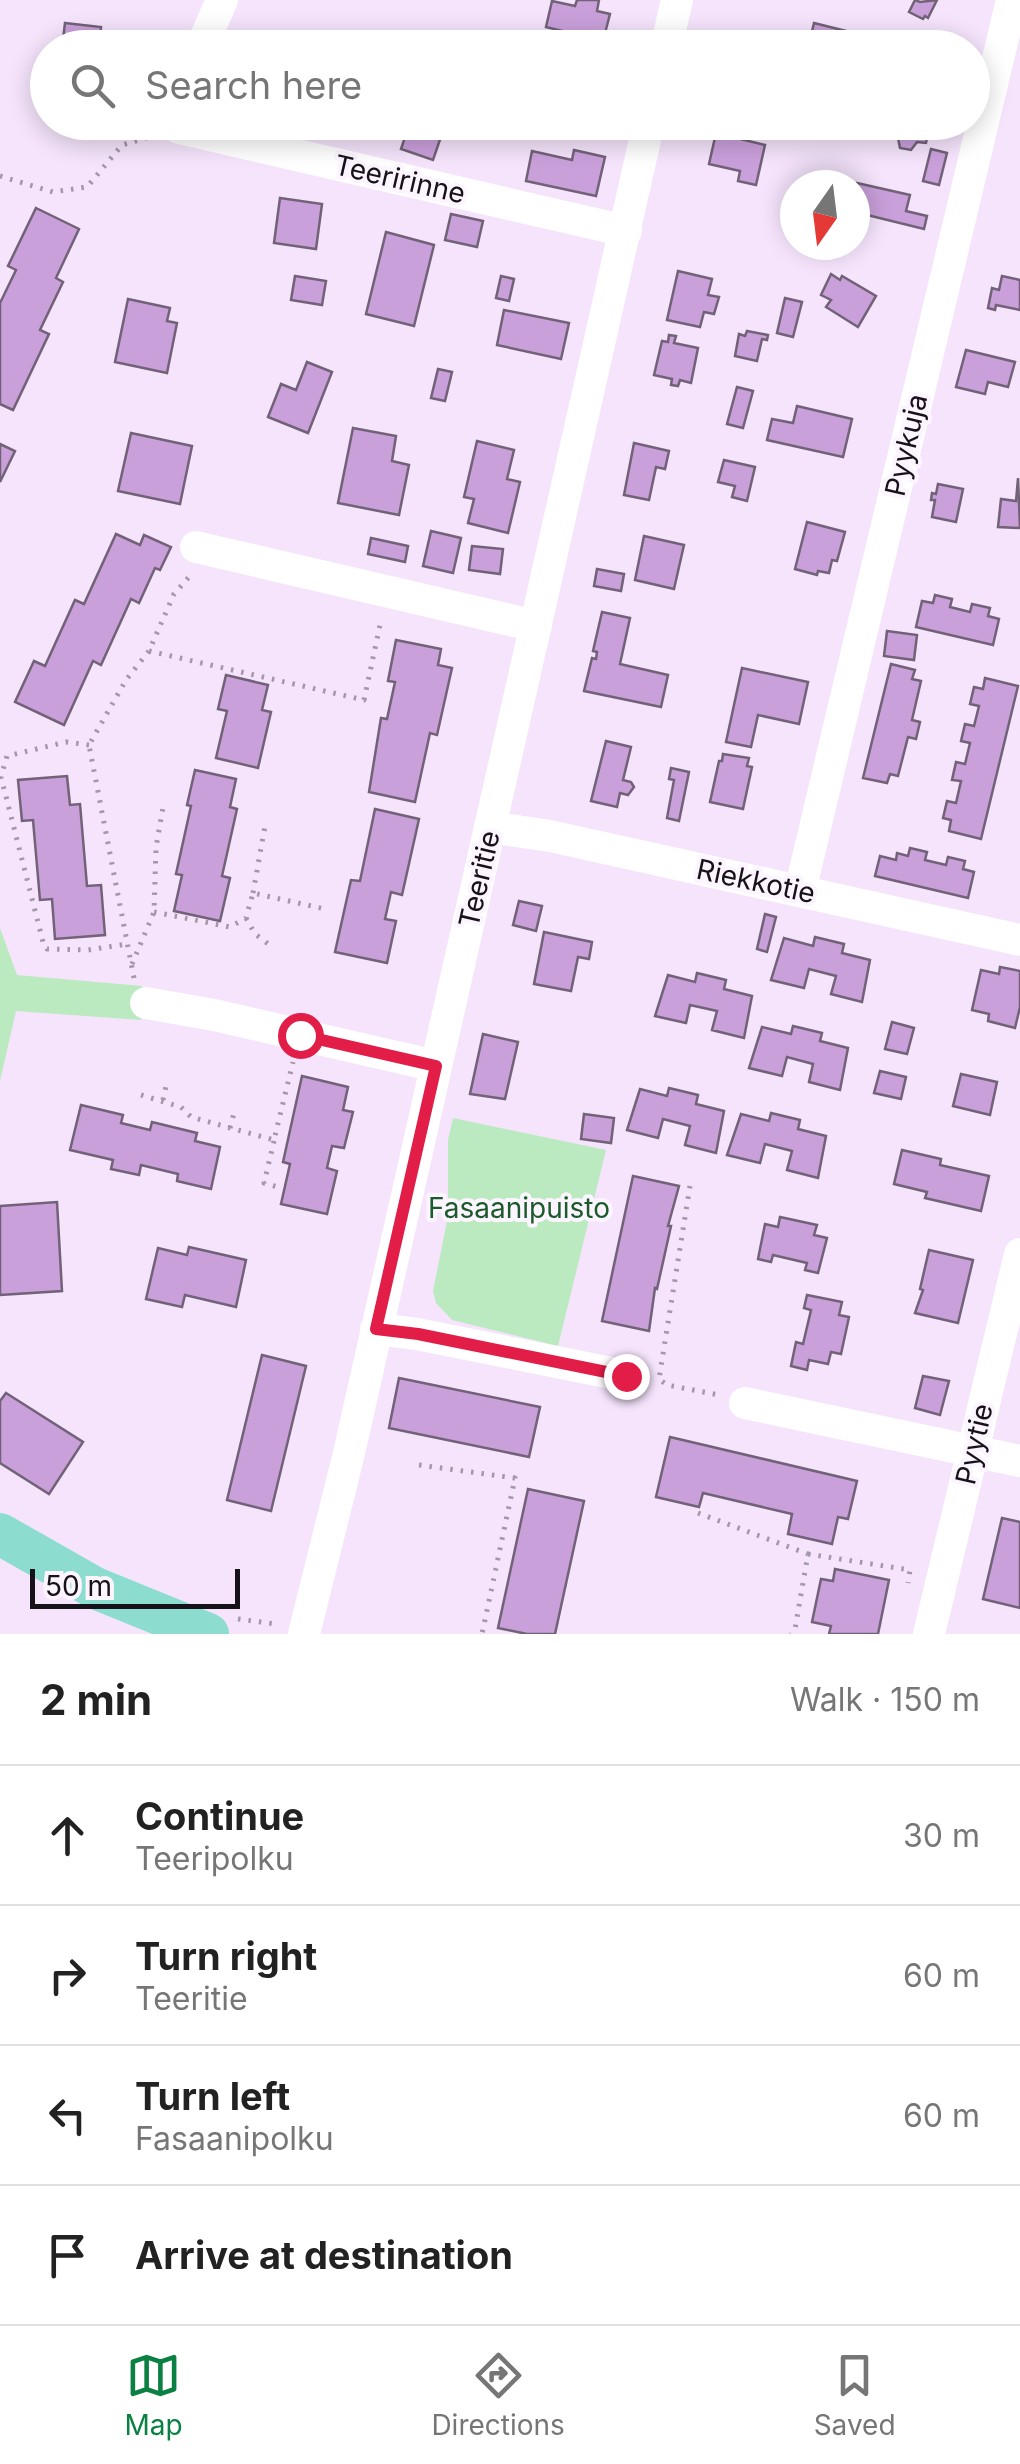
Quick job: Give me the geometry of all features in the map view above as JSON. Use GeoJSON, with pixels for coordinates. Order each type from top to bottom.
{"type":"FeatureCollection","features":[{"type":"Feature","properties":{"kind":"main road"},"geometry":{"type":"LineString","coordinates":[[0,1534],[96,1588],[208,1634]]}},
{"type":"Feature","properties":{"kind":"street"},"geometry":{"type":"LineString","coordinates":[[209,30],[222,0]]}},
{"type":"Feature","properties":{"kind":"street"},"geometry":{"type":"LineString","coordinates":[[670,30],[677,0]]}},
{"type":"Feature","properties":{"kind":"street","name":"Pyykuja"},"geometry":{"type":"LineString","coordinates":[[990,92],[1012,0]]}},
{"type":"Feature","properties":{"kind":"street","name":"Teeririnne"},"geometry":{"type":"LineString","coordinates":[[241,140],[626,231]]}},
{"type":"Feature","properties":{"kind":"street","name":"Teeritie"},"geometry":{"type":"LineString","coordinates":[[304,1634],[645,140]]}},
{"type":"Feature","properties":{"kind":"street","name":"Pyykuja"},"geometry":{"type":"LineString","coordinates":[[800,891],[979,140]]}},
{"type":"Feature","properties":{"kind":"street"},"geometry":{"type":"LineString","coordinates":[[203,549],[536,626]]}},
{"type":"Feature","properties":{"kind":"street","name":"Riekkotie"},"geometry":{"type":"LineString","coordinates":[[490,827],[550,836],[1020,940]]}},
{"type":"Feature","properties":{"kind":"street"},"geometry":{"type":"LineString","coordinates":[[146,1003],[436,1066]]}},
{"type":"Feature","properties":{"kind":"street","name":"Pyytie"},"geometry":{"type":"LineString","coordinates":[[929,1634],[1020,1254]]}},
{"type":"Feature","properties":{"kind":"street"},"geometry":{"type":"LineString","coordinates":[[376,1329],[626,1376]]}},
{"type":"Feature","properties":{"kind":"street"},"geometry":{"type":"LineString","coordinates":[[745,1404],[1020,1461]]}},
{"type":"Feature","properties":{"kind":"path"},"geometry":{"type":"LineString","coordinates":[[0,176],[52,192],[87,187],[122,146],[138,140]]}},
{"type":"Feature","properties":{"kind":"path"},"geometry":{"type":"LineString","coordinates":[[146,1003],[137,991],[89,746],[126,680],[149,650],[174,594],[203,549]]}},
{"type":"Feature","properties":{"kind":"path"},"geometry":{"type":"LineString","coordinates":[[149,650],[364,700],[388,591]]}},
{"type":"Feature","properties":{"kind":"path"},"geometry":{"type":"LineString","coordinates":[[89,746],[66,742],[8,756],[0,777],[47,950],[88,950],[127,944]]}},
{"type":"Feature","properties":{"kind":"path"},"geometry":{"type":"LineString","coordinates":[[132,965],[154,912],[156,847],[164,802]]}},
{"type":"Feature","properties":{"kind":"path"},"geometry":{"type":"LineString","coordinates":[[154,912],[230,928],[246,918],[265,826]]}},
{"type":"Feature","properties":{"kind":"path"},"geometry":{"type":"LineString","coordinates":[[253,893],[325,909]]}},
{"type":"Feature","properties":{"kind":"path"},"geometry":{"type":"LineString","coordinates":[[246,918],[256,934],[271,946]]}},
{"type":"Feature","properties":{"kind":"path"},"geometry":{"type":"LineString","coordinates":[[278,1187],[264,1183],[300,1035]]}},
{"type":"Feature","properties":{"kind":"path"},"geometry":{"type":"LineString","coordinates":[[163,1100],[166,1086]]}},
{"type":"Feature","properties":{"kind":"path"},"geometry":{"type":"LineString","coordinates":[[141,1095],[181,1106],[191,1117],[274,1140]]}},
{"type":"Feature","properties":{"kind":"path"},"geometry":{"type":"LineString","coordinates":[[230,1128],[234,1112]]}},
{"type":"Feature","properties":{"kind":"path"},"geometry":{"type":"LineString","coordinates":[[280,1114],[292,1116]]}},
{"type":"Feature","properties":{"kind":"path"},"geometry":{"type":"LineString","coordinates":[[690,1186],[658,1378],[668,1385],[734,1398],[745,1404]]}},
{"type":"Feature","properties":{"kind":"path"},"geometry":{"type":"LineString","coordinates":[[420,1465],[514,1478],[482,1634]]}},
{"type":"Feature","properties":{"kind":"path"},"geometry":{"type":"LineString","coordinates":[[698,1512],[808,1554],[910,1570],[907,1586]]}},
{"type":"Feature","properties":{"kind":"path"},"geometry":{"type":"LineString","coordinates":[[792,1634],[808,1554]]}},
{"type":"Feature","properties":{"kind":"green space"},"geometry":{"type":"Polygon","coordinates":[[[0,928],[17,975],[142,986],[141,1020],[16,1011],[0,1081],[0,928]]]}},
{"type":"Feature","properties":{"kind":"green space","name":"Fasaanipuisto"},"geometry":{"type":"Polygon","coordinates":[[[453,1118],[606,1150],[558,1346],[452,1320],[436,1303],[433,1291],[448,1216],[448,1140],[453,1118]]]}},
{"type":"Feature","properties":{"kind":"building"},"geometry":{"type":"Polygon","coordinates":[[[577,0],[599,0],[597,11],[610,14],[606,30],[546,27],[552,1],[575,6],[577,0]]]}},
{"type":"Feature","properties":{"kind":"building"},"geometry":{"type":"Polygon","coordinates":[[[915,0],[937,0],[928,18],[909,12],[915,0]]]}},
{"type":"Feature","properties":{"kind":"building"},"geometry":{"type":"Polygon","coordinates":[[[65,23],[101,27],[101,30],[64,30],[65,23]]]}},
{"type":"Feature","properties":{"kind":"building"},"geometry":{"type":"Polygon","coordinates":[[[814,23],[842,30],[812,30],[814,23]]]}},
{"type":"Feature","properties":{"kind":"building"},"geometry":{"type":"Polygon","coordinates":[[[404,140],[440,140],[433,160],[401,149],[404,140]]]}},
{"type":"Feature","properties":{"kind":"building"},"geometry":{"type":"Polygon","coordinates":[[[714,140],[765,145],[756,185],[738,181],[740,171],[709,164],[714,140]]]}},
{"type":"Feature","properties":{"kind":"building"},"geometry":{"type":"Polygon","coordinates":[[[898,140],[927,140],[917,142],[911,150],[900,148],[898,140]]]}},
{"type":"Feature","properties":{"kind":"building"},"geometry":{"type":"Polygon","coordinates":[[[931,149],[947,153],[939,185],[923,181],[931,149]]]}},
{"type":"Feature","properties":{"kind":"building"},"geometry":{"type":"Polygon","coordinates":[[[574,150],[605,157],[596,196],[526,181],[532,151],[572,160],[574,150]]]}},
{"type":"Feature","properties":{"kind":"building"},"geometry":{"type":"Polygon","coordinates":[[[870,186],[910,195],[906,211],[927,216],[924,229],[870,216],[870,186]]]}},
{"type":"Feature","properties":{"kind":"building"},"geometry":{"type":"Polygon","coordinates":[[[280,198],[322,204],[316,249],[274,243],[280,198]]]}},
{"type":"Feature","properties":{"kind":"building"},"geometry":{"type":"Polygon","coordinates":[[[36,208],[79,229],[56,278],[63,282],[40,330],[49,334],[13,410],[0,404],[0,303],[16,270],[8,266],[36,208]]]}},
{"type":"Feature","properties":{"kind":"building"},"geometry":{"type":"Polygon","coordinates":[[[451,214],[483,221],[477,247],[445,240],[451,214]]]}},
{"type":"Feature","properties":{"kind":"building"},"geometry":{"type":"Polygon","coordinates":[[[386,232],[434,245],[414,326],[366,314],[386,232]]]}},
{"type":"Feature","properties":{"kind":"building"},"geometry":{"type":"Polygon","coordinates":[[[678,271],[712,279],[708,295],[719,297],[714,314],[704,312],[700,327],[667,320],[678,271]]]}},
{"type":"Feature","properties":{"kind":"building"},"geometry":{"type":"Polygon","coordinates":[[[831,274],[840,280],[842,276],[876,296],[858,327],[826,307],[831,300],[821,295],[831,274]]]}},
{"type":"Feature","properties":{"kind":"building"},"geometry":{"type":"Polygon","coordinates":[[[295,276],[326,281],[322,305],[291,300],[295,276]]]}},
{"type":"Feature","properties":{"kind":"building"},"geometry":{"type":"Polygon","coordinates":[[[501,276],[514,279],[509,301],[496,298],[501,276]]]}},
{"type":"Feature","properties":{"kind":"building"},"geometry":{"type":"Polygon","coordinates":[[[1002,276],[1020,280],[1020,310],[996,305],[995,310],[988,308],[992,288],[999,290],[1002,276]]]}},
{"type":"Feature","properties":{"kind":"building"},"geometry":{"type":"Polygon","coordinates":[[[785,298],[802,302],[793,337],[777,333],[785,298]]]}},
{"type":"Feature","properties":{"kind":"building"},"geometry":{"type":"Polygon","coordinates":[[[128,299],[170,308],[167,321],[177,323],[167,373],[115,362],[128,299]]]}},
{"type":"Feature","properties":{"kind":"building"},"geometry":{"type":"Polygon","coordinates":[[[504,310],[569,323],[561,359],[497,345],[504,310]]]}},
{"type":"Feature","properties":{"kind":"building"},"geometry":{"type":"Polygon","coordinates":[[[747,331],[768,335],[767,340],[762,339],[757,361],[735,356],[739,334],[745,336],[747,331]]]}},
{"type":"Feature","properties":{"kind":"building"},"geometry":{"type":"Polygon","coordinates":[[[669,335],[676,336],[674,343],[698,348],[691,383],[680,380],[678,386],[671,385],[672,379],[654,375],[662,341],[668,342],[669,335]]]}},
{"type":"Feature","properties":{"kind":"building"},"geometry":{"type":"Polygon","coordinates":[[[966,350],[1015,362],[1008,387],[988,382],[985,394],[956,387],[966,350]]]}},
{"type":"Feature","properties":{"kind":"building"},"geometry":{"type":"Polygon","coordinates":[[[307,362],[332,372],[308,433],[268,417],[281,384],[296,390],[307,362]]]}},
{"type":"Feature","properties":{"kind":"building"},"geometry":{"type":"Polygon","coordinates":[[[438,369],[452,372],[445,401],[431,398],[438,369]]]}},
{"type":"Feature","properties":{"kind":"building"},"geometry":{"type":"Polygon","coordinates":[[[737,387],[753,391],[743,428],[727,424],[737,387]]]}},
{"type":"Feature","properties":{"kind":"building"},"geometry":{"type":"Polygon","coordinates":[[[797,406],[852,419],[843,457],[767,440],[772,419],[793,423],[797,406]]]}},
{"type":"Feature","properties":{"kind":"building"},"geometry":{"type":"Polygon","coordinates":[[[353,428],[396,436],[392,461],[409,465],[399,515],[338,503],[353,428]]]}},
{"type":"Feature","properties":{"kind":"building"},"geometry":{"type":"Polygon","coordinates":[[[131,433],[192,446],[180,504],[118,491],[131,433]]]}},
{"type":"Feature","properties":{"kind":"building"},"geometry":{"type":"Polygon","coordinates":[[[477,441],[514,450],[507,479],[520,482],[508,533],[468,523],[474,499],[464,497],[477,441]]]}},
{"type":"Feature","properties":{"kind":"building"},"geometry":{"type":"Polygon","coordinates":[[[634,443],[669,451],[665,469],[656,467],[649,500],[624,495],[634,443]]]}},
{"type":"Feature","properties":{"kind":"building"},"geometry":{"type":"Polygon","coordinates":[[[0,444],[15,451],[0,482],[0,444]]]}},
{"type":"Feature","properties":{"kind":"building"},"geometry":{"type":"Polygon","coordinates":[[[724,460],[755,467],[747,501],[732,497],[735,486],[718,482],[724,460]]]}},
{"type":"Feature","properties":{"kind":"building"},"geometry":{"type":"Polygon","coordinates":[[[1018,478],[1020,528],[998,527],[1001,499],[1016,501],[1018,478]]]}},
{"type":"Feature","properties":{"kind":"building"},"geometry":{"type":"Polygon","coordinates":[[[938,484],[963,489],[956,522],[932,517],[932,493],[936,494],[938,484]]]}},
{"type":"Feature","properties":{"kind":"building"},"geometry":{"type":"Polygon","coordinates":[[[807,522],[845,532],[837,561],[832,560],[829,573],[818,571],[817,575],[795,569],[807,522]]]}},
{"type":"Feature","properties":{"kind":"building"},"geometry":{"type":"Polygon","coordinates":[[[431,531],[461,538],[453,573],[423,566],[431,531]]]}},
{"type":"Feature","properties":{"kind":"building"},"geometry":{"type":"Polygon","coordinates":[[[116,534],[140,545],[144,535],[171,547],[160,570],[155,568],[139,603],[131,599],[101,665],[93,661],[64,725],[15,702],[34,661],[45,666],[75,600],[84,604],[116,534]]]}},
{"type":"Feature","properties":{"kind":"building"},"geometry":{"type":"Polygon","coordinates":[[[644,536],[684,545],[674,589],[635,580],[644,536]]]}},
{"type":"Feature","properties":{"kind":"building"},"geometry":{"type":"Polygon","coordinates":[[[371,538],[408,546],[405,562],[368,554],[371,538]]]}},
{"type":"Feature","properties":{"kind":"building"},"geometry":{"type":"Polygon","coordinates":[[[472,546],[503,549],[500,574],[469,570],[472,546]]]}},
{"type":"Feature","properties":{"kind":"building"},"geometry":{"type":"Polygon","coordinates":[[[597,569],[624,574],[621,591],[594,586],[597,569]]]}},
{"type":"Feature","properties":{"kind":"building"},"geometry":{"type":"Polygon","coordinates":[[[935,595],[952,599],[950,607],[970,612],[972,604],[990,608],[988,616],[999,619],[993,645],[916,627],[922,601],[933,603],[935,595]]]}},
{"type":"Feature","properties":{"kind":"building"},"geometry":{"type":"Polygon","coordinates":[[[602,612],[630,618],[620,664],[668,675],[661,707],[584,691],[592,658],[596,659],[597,652],[593,651],[602,612]]]}},
{"type":"Feature","properties":{"kind":"building"},"geometry":{"type":"Polygon","coordinates":[[[887,631],[917,635],[914,660],[884,656],[887,631]]]}},
{"type":"Feature","properties":{"kind":"building"},"geometry":{"type":"Polygon","coordinates":[[[396,640],[441,649],[438,665],[452,668],[437,735],[430,733],[415,802],[369,792],[381,718],[387,719],[395,682],[388,681],[396,640]]]}},
{"type":"Feature","properties":{"kind":"building"},"geometry":{"type":"Polygon","coordinates":[[[891,664],[915,670],[912,679],[921,681],[912,720],[920,722],[916,739],[908,737],[898,776],[890,774],[887,783],[863,778],[891,664]]]}},
{"type":"Feature","properties":{"kind":"building"},"geometry":{"type":"Polygon","coordinates":[[[742,668],[808,682],[799,724],[758,715],[751,747],[726,742],[742,668]]]}},
{"type":"Feature","properties":{"kind":"building"},"geometry":{"type":"Polygon","coordinates":[[[226,675],[268,685],[262,710],[271,712],[258,768],[216,758],[227,711],[218,709],[226,675]]]}},
{"type":"Feature","properties":{"kind":"building"},"geometry":{"type":"Polygon","coordinates":[[[985,678],[1018,686],[981,839],[949,831],[951,820],[943,818],[947,801],[956,803],[961,781],[952,780],[956,762],[965,764],[970,743],[961,741],[965,724],[974,726],[979,706],[970,704],[974,687],[983,689],[985,678]]]}},
{"type":"Feature","properties":{"kind":"building"},"geometry":{"type":"Polygon","coordinates":[[[606,741],[631,747],[623,780],[634,787],[628,795],[620,793],[617,807],[591,801],[606,741]]]}},
{"type":"Feature","properties":{"kind":"building"},"geometry":{"type":"Polygon","coordinates":[[[723,754],[749,758],[747,766],[752,767],[743,809],[710,802],[723,754]]]}},
{"type":"Feature","properties":{"kind":"building"},"geometry":{"type":"Polygon","coordinates":[[[671,768],[689,772],[679,821],[667,818],[674,780],[669,779],[671,768]]]}},
{"type":"Feature","properties":{"kind":"building"},"geometry":{"type":"Polygon","coordinates":[[[195,770],[236,779],[230,807],[237,809],[222,876],[230,878],[220,921],[174,911],[182,875],[176,874],[195,770]]]}},
{"type":"Feature","properties":{"kind":"building"},"geometry":{"type":"Polygon","coordinates":[[[67,776],[70,805],[80,804],[87,886],[101,885],[105,935],[55,939],[52,899],[40,900],[33,820],[22,821],[18,780],[67,776]]]}},
{"type":"Feature","properties":{"kind":"building"},"geometry":{"type":"Polygon","coordinates":[[[375,809],[419,819],[402,895],[391,892],[385,919],[396,921],[387,963],[335,952],[351,880],[360,881],[375,809]]]}},
{"type":"Feature","properties":{"kind":"building"},"geometry":{"type":"Polygon","coordinates":[[[910,848],[927,852],[925,860],[946,865],[948,857],[965,861],[963,869],[974,872],[968,898],[875,876],[880,856],[896,860],[897,853],[908,856],[910,848]]]}},
{"type":"Feature","properties":{"kind":"building"},"geometry":{"type":"Polygon","coordinates":[[[519,901],[542,906],[536,931],[513,925],[519,901]]]}},
{"type":"Feature","properties":{"kind":"building"},"geometry":{"type":"Polygon","coordinates":[[[765,914],[776,917],[767,952],[757,949],[765,914]]]}},
{"type":"Feature","properties":{"kind":"building"},"geometry":{"type":"Polygon","coordinates":[[[544,932],[592,942],[589,959],[578,957],[571,991],[534,984],[544,932]]]}},
{"type":"Feature","properties":{"kind":"building"},"geometry":{"type":"Polygon","coordinates":[[[815,937],[844,944],[842,953],[870,960],[862,1002],[831,994],[836,976],[809,969],[804,988],[771,980],[784,938],[813,946],[815,937]]]}},
{"type":"Feature","properties":{"kind":"building"},"geometry":{"type":"Polygon","coordinates":[[[1000,967],[1020,971],[1020,1007],[1015,1028],[988,1021],[989,1014],[972,1010],[981,970],[999,974],[1000,967]]]}},
{"type":"Feature","properties":{"kind":"building"},"geometry":{"type":"Polygon","coordinates":[[[697,973],[726,980],[724,989],[752,996],[744,1038],[712,1030],[717,1011],[690,1005],[686,1023],[655,1016],[668,975],[695,982],[697,973]]]}},
{"type":"Feature","properties":{"kind":"building"},"geometry":{"type":"Polygon","coordinates":[[[892,1022],[914,1028],[907,1054],[885,1049],[892,1022]]]}},
{"type":"Feature","properties":{"kind":"building"},"geometry":{"type":"Polygon","coordinates":[[[793,1026],[822,1033],[820,1041],[848,1048],[840,1090],[809,1082],[813,1064],[787,1057],[782,1076],[749,1068],[762,1027],[791,1034],[793,1026]]]}},
{"type":"Feature","properties":{"kind":"building"},"geometry":{"type":"Polygon","coordinates":[[[483,1034],[518,1042],[505,1099],[470,1094],[483,1034]]]}},
{"type":"Feature","properties":{"kind":"building"},"geometry":{"type":"Polygon","coordinates":[[[880,1071],[906,1077],[901,1099],[874,1093],[880,1071]]]}},
{"type":"Feature","properties":{"kind":"building"},"geometry":{"type":"Polygon","coordinates":[[[961,1074],[997,1082],[990,1115],[953,1106],[961,1074]]]}},
{"type":"Feature","properties":{"kind":"building"},"geometry":{"type":"Polygon","coordinates":[[[302,1076],[348,1087],[343,1110],[353,1112],[344,1148],[332,1146],[327,1168],[337,1171],[327,1214],[281,1204],[290,1164],[283,1162],[302,1076]]]}},
{"type":"Feature","properties":{"kind":"building"},"geometry":{"type":"Polygon","coordinates":[[[669,1088],[698,1095],[696,1104],[724,1111],[716,1153],[685,1145],[690,1126],[663,1119],[658,1138],[627,1130],[640,1089],[667,1096],[669,1088]]]}},
{"type":"Feature","properties":{"kind":"building"},"geometry":{"type":"Polygon","coordinates":[[[81,1105],[123,1115],[121,1123],[150,1130],[152,1122],[197,1133],[195,1141],[220,1147],[211,1189],[177,1181],[178,1174],[141,1165],[139,1175],[111,1169],[113,1160],[70,1150],[81,1105]]]}},
{"type":"Feature","properties":{"kind":"building"},"geometry":{"type":"Polygon","coordinates":[[[771,1113],[800,1120],[798,1129],[826,1136],[818,1178],[787,1170],[792,1151],[765,1144],[760,1163],[727,1155],[741,1114],[769,1121],[771,1113]]]}},
{"type":"Feature","properties":{"kind":"building"},"geometry":{"type":"Polygon","coordinates":[[[584,1114],[614,1118],[611,1143],[581,1139],[584,1114]]]}},
{"type":"Feature","properties":{"kind":"building"},"geometry":{"type":"Polygon","coordinates":[[[902,1150],[941,1159],[940,1165],[989,1176],[981,1211],[925,1198],[927,1192],[894,1184],[902,1150]]]}},
{"type":"Feature","properties":{"kind":"building"},"geometry":{"type":"Polygon","coordinates":[[[633,1176],[679,1186],[649,1331],[602,1321],[633,1176]]]}},
{"type":"Feature","properties":{"kind":"building"},"geometry":{"type":"Polygon","coordinates":[[[57,1202],[62,1291],[0,1295],[0,1206],[57,1202]]]}},
{"type":"Feature","properties":{"kind":"building"},"geometry":{"type":"Polygon","coordinates":[[[780,1217],[817,1225],[814,1235],[827,1238],[818,1273],[805,1270],[807,1263],[773,1255],[771,1262],[758,1259],[765,1224],[778,1227],[780,1217]]]}},
{"type":"Feature","properties":{"kind":"building"},"geometry":{"type":"Polygon","coordinates":[[[189,1247],[246,1260],[236,1307],[185,1295],[182,1307],[146,1299],[158,1248],[187,1255],[189,1247]]]}},
{"type":"Feature","properties":{"kind":"building"},"geometry":{"type":"Polygon","coordinates":[[[929,1250],[973,1260],[958,1323],[915,1313],[929,1250]]]}},
{"type":"Feature","properties":{"kind":"building"},"geometry":{"type":"Polygon","coordinates":[[[807,1295],[842,1302],[839,1315],[849,1317],[841,1354],[831,1352],[828,1364],[809,1360],[807,1370],[791,1366],[796,1342],[803,1344],[811,1310],[804,1308],[807,1295]]]}},
{"type":"Feature","properties":{"kind":"building"},"geometry":{"type":"Polygon","coordinates":[[[262,1355],[306,1366],[271,1511],[227,1500],[262,1355]]]}},
{"type":"Feature","properties":{"kind":"building"},"geometry":{"type":"Polygon","coordinates":[[[923,1376],[949,1381],[940,1415],[915,1408],[923,1376]]]}},
{"type":"Feature","properties":{"kind":"building"},"geometry":{"type":"Polygon","coordinates":[[[399,1378],[540,1407],[529,1457],[389,1428],[399,1378]]]}},
{"type":"Feature","properties":{"kind":"building"},"geometry":{"type":"Polygon","coordinates":[[[6,1393],[83,1442],[49,1494],[0,1463],[0,1401],[6,1393]]]}},
{"type":"Feature","properties":{"kind":"building"},"geometry":{"type":"Polygon","coordinates":[[[670,1437],[857,1481],[848,1519],[838,1517],[832,1544],[788,1534],[792,1514],[703,1493],[699,1507],[656,1497],[670,1437]]]}},
{"type":"Feature","properties":{"kind":"building"},"geometry":{"type":"Polygon","coordinates":[[[528,1489],[584,1501],[555,1634],[498,1628],[528,1489]]]}},
{"type":"Feature","properties":{"kind":"building"},"geometry":{"type":"Polygon","coordinates":[[[1002,1518],[1020,1522],[1020,1608],[983,1599],[1002,1518]]]}},
{"type":"Feature","properties":{"kind":"building"},"geometry":{"type":"Polygon","coordinates":[[[835,1569],[889,1580],[878,1634],[829,1634],[831,1626],[812,1622],[821,1579],[833,1581],[835,1569]]]}},
{"type":"Feature","properties":{"kind":"route"},"geometry":{"type":"LineString","coordinates":[[300,1035],[436,1066],[376,1329],[626,1376]]}}]}
